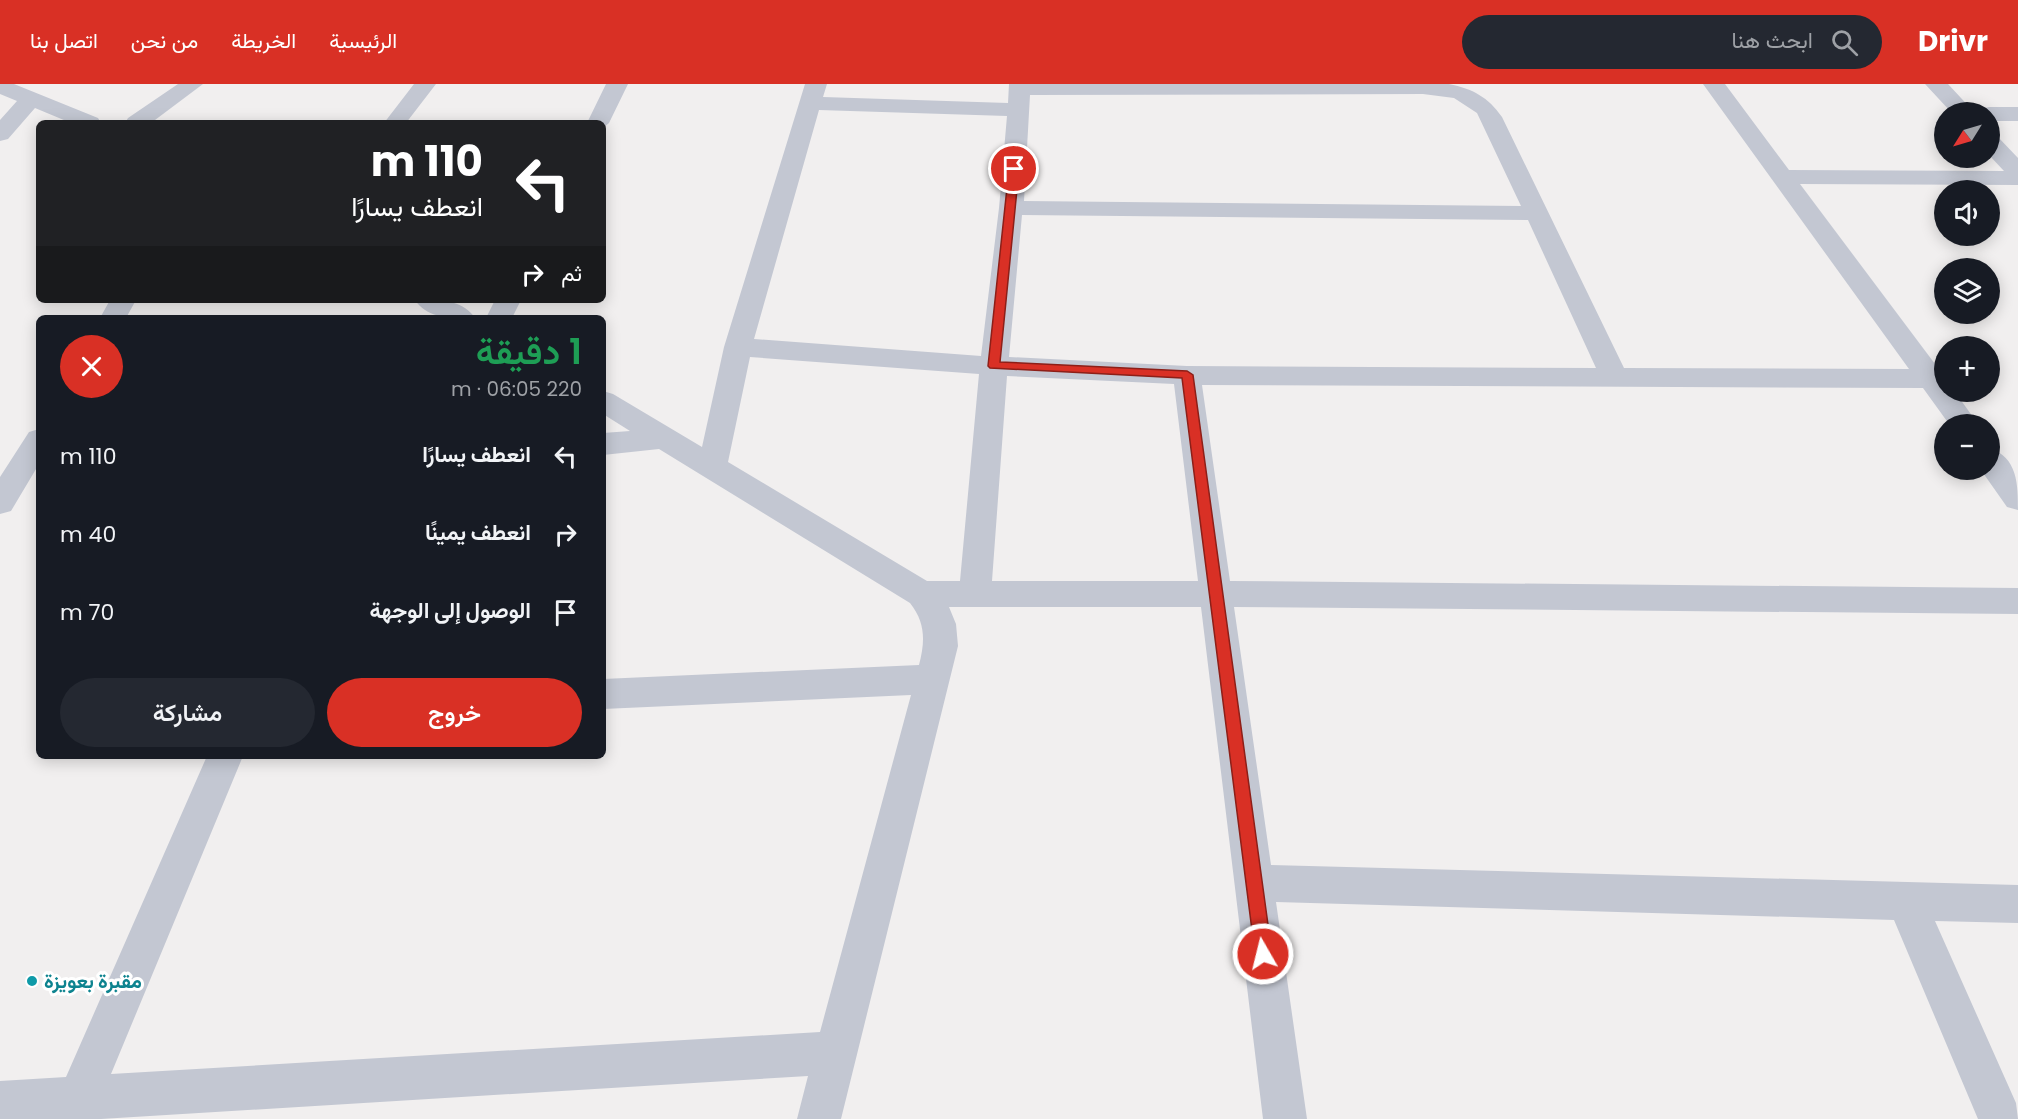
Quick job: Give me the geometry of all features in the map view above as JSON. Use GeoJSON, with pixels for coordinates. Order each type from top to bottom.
{"type":"FeatureCollection","features":[{"type":"Feature","properties":{"kind":"street"},"geometry":{"type":"LineString","coordinates":[[140,120],[192,84]]}},
{"type":"Feature","properties":{"kind":"street"},"geometry":{"type":"LineString","coordinates":[[599,120],[617,84]]}},
{"type":"Feature","properties":{"kind":"street"},"geometry":{"type":"LineString","coordinates":[[1714,84],[1957,414]]}},
{"type":"Feature","properties":{"kind":"street"},"geometry":{"type":"LineString","coordinates":[[1936,84],[1953,102]]}},
{"type":"Feature","properties":{"kind":"street"},"geometry":{"type":"LineString","coordinates":[[0,86],[83,120]]}},
{"type":"Feature","properties":{"kind":"street"},"geometry":{"type":"LineString","coordinates":[[397,120],[419,86]]}},
{"type":"Feature","properties":{"kind":"street"},"geometry":{"type":"LineString","coordinates":[[712,467],[738,347],[814,93],[1019,94],[1446,89],[1467,95],[1484,105],[1614,377]]}},
{"type":"Feature","properties":{"kind":"street"},"geometry":{"type":"LineString","coordinates":[[975,594],[994,366],[1011,208],[1019,94]]}},
{"type":"Feature","properties":{"kind":"street"},"geometry":{"type":"LineString","coordinates":[[0,134],[31,99]]}},
{"type":"Feature","properties":{"kind":"street"},"geometry":{"type":"LineString","coordinates":[[2000,114],[2018,114]]}},
{"type":"Feature","properties":{"kind":"street"},"geometry":{"type":"LineString","coordinates":[[2000,153],[2018,172]]}},
{"type":"Feature","properties":{"kind":"street"},"geometry":{"type":"LineString","coordinates":[[1783,177],[2018,178]]}},
{"type":"Feature","properties":{"kind":"street"},"geometry":{"type":"LineString","coordinates":[[1011,208],[1536,213]]}},
{"type":"Feature","properties":{"kind":"street"},"geometry":{"type":"LineString","coordinates":[[434,303],[456,315]]}},
{"type":"Feature","properties":{"kind":"street"},"geometry":{"type":"LineString","coordinates":[[738,347],[994,366],[1187,375],[1931,379]]}},
{"type":"Feature","properties":{"kind":"street"},"geometry":{"type":"LineString","coordinates":[[1187,375],[1285,1119]]}},
{"type":"Feature","properties":{"kind":"street"},"geometry":{"type":"LineString","coordinates":[[606,403],[922,594],[935,609],[941,627],[941,646],[819,1119]]}},
{"type":"Feature","properties":{"kind":"street"},"geometry":{"type":"LineString","coordinates":[[606,444],[663,438]]}},
{"type":"Feature","properties":{"kind":"street"},"geometry":{"type":"LineString","coordinates":[[0,503],[36,444]]}},
{"type":"Feature","properties":{"kind":"street"},"geometry":{"type":"LineString","coordinates":[[2000,474],[2018,499]]}},
{"type":"Feature","properties":{"kind":"street"},"geometry":{"type":"LineString","coordinates":[[922,594],[1216,594],[2018,601]]}},
{"type":"Feature","properties":{"kind":"street"},"geometry":{"type":"LineString","coordinates":[[606,694],[932,679]]}},
{"type":"Feature","properties":{"kind":"street"},"geometry":{"type":"LineString","coordinates":[[79,1099],[224,759]]}},
{"type":"Feature","properties":{"kind":"street"},"geometry":{"type":"LineString","coordinates":[[1254,883],[2018,904]]}},
{"type":"Feature","properties":{"kind":"street"},"geometry":{"type":"LineString","coordinates":[[1906,901],[2000,1119]]}},
{"type":"Feature","properties":{"kind":"street"},"geometry":{"type":"LineString","coordinates":[[0,1103],[836,1053]]}},
{"type":"Feature","properties":{"kind":"place","name":"مقبرة بعويزة"},"geometry":{"type":"Point","coordinates":[32,981]}},
{"type":"Feature","properties":{"kind":"route"},"geometry":{"type":"LineString","coordinates":[[1014,169],[994,366],[1187,375],[1263,954]]}}]}
